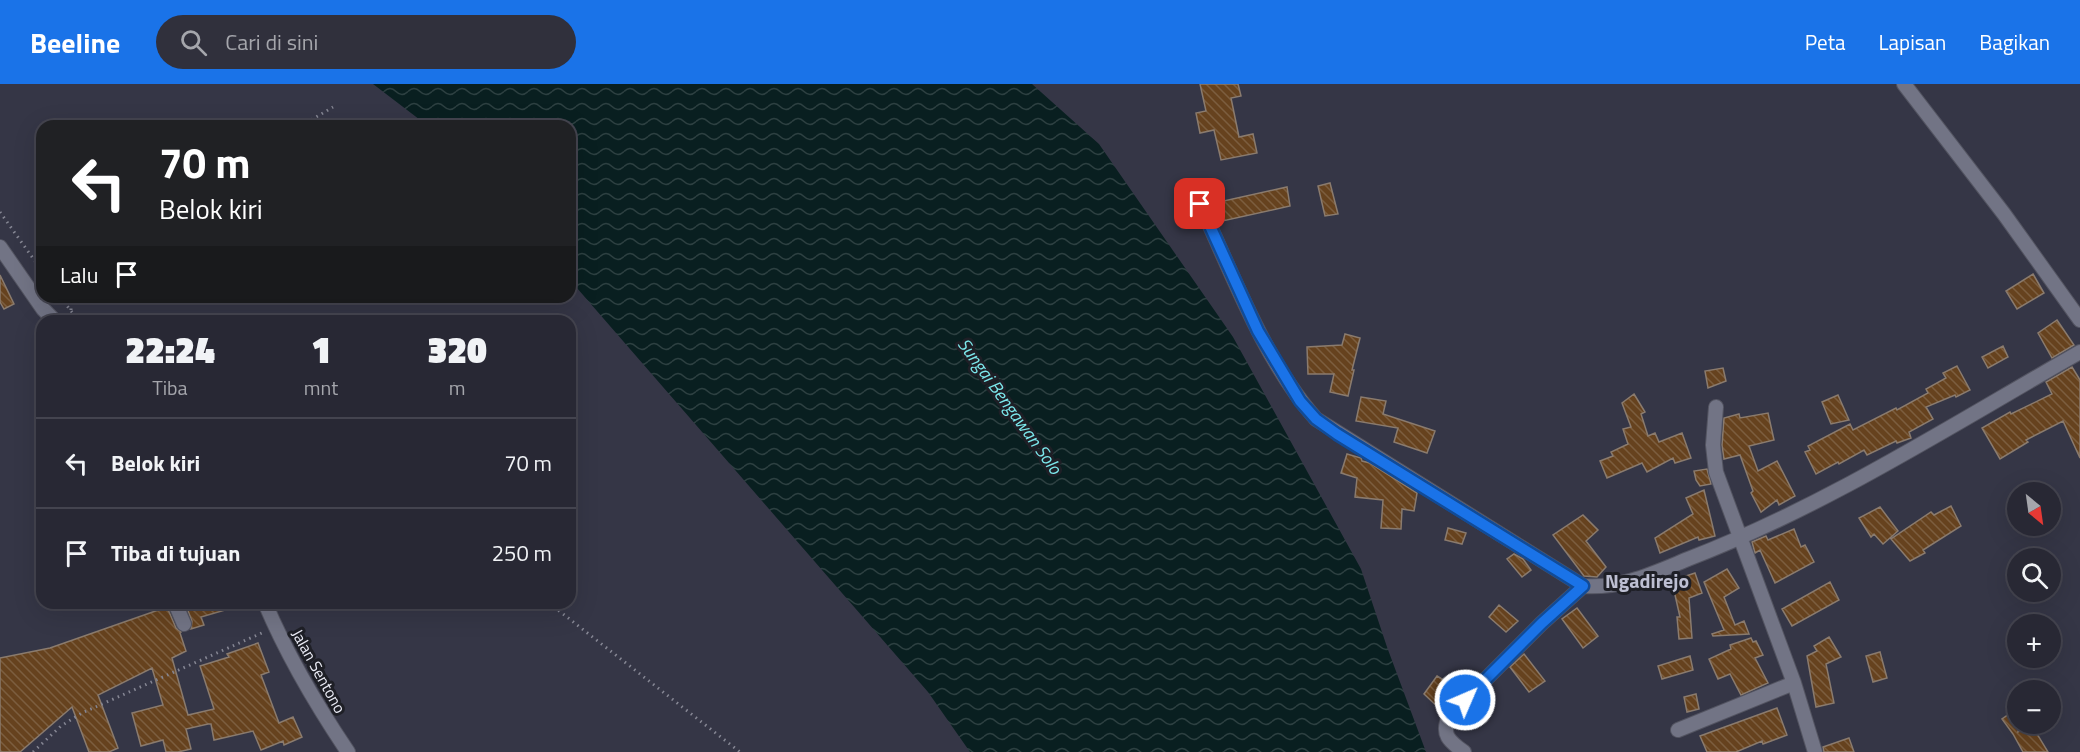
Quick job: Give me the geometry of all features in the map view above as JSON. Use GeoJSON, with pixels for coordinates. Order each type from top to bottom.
{"type":"FeatureCollection","features":[{"type":"Feature","properties":{"kind":"street"},"geometry":{"type":"LineString","coordinates":[[1904,84],[2004,214],[2080,320]]}},
{"type":"Feature","properties":{"kind":"street"},"geometry":{"type":"LineString","coordinates":[[1200,204],[1258,331],[1300,401],[1316,419],[1583,586],[1601,587],[1634,580],[1740,539],[1845,486],[2080,352]]}},
{"type":"Feature","properties":{"kind":"street"},"geometry":{"type":"LineString","coordinates":[[0,247],[36,299]]}},
{"type":"Feature","properties":{"kind":"street"},"geometry":{"type":"LineString","coordinates":[[39,303],[49,315]]}},
{"type":"Feature","properties":{"kind":"street"},"geometry":{"type":"LineString","coordinates":[[1716,407],[1713,445],[1716,472],[1794,683],[1815,752]]}},
{"type":"Feature","properties":{"kind":"street"},"geometry":{"type":"LineString","coordinates":[[1464,752],[1446,735],[1445,726],[1449,716],[1542,623],[1583,586]]}},
{"type":"Feature","properties":{"kind":"street"},"geometry":{"type":"LineString","coordinates":[[178,609],[184,624]]}},
{"type":"Feature","properties":{"kind":"street","name":"Jalan Sentono"},"geometry":{"type":"LineString","coordinates":[[268,609],[330,724],[348,752]]}},
{"type":"Feature","properties":{"kind":"street"},"geometry":{"type":"LineString","coordinates":[[1678,730],[1794,683]]}},
{"type":"Feature","properties":{"kind":"path"},"geometry":{"type":"LineString","coordinates":[[311,120],[333,107]]}},
{"type":"Feature","properties":{"kind":"path"},"geometry":{"type":"LineString","coordinates":[[0,212],[36,263]]}},
{"type":"Feature","properties":{"kind":"path"},"geometry":{"type":"LineString","coordinates":[[64,303],[74,315]]}},
{"type":"Feature","properties":{"kind":"path"},"geometry":{"type":"LineString","coordinates":[[71,303],[71,312]]}},
{"type":"Feature","properties":{"kind":"path"},"geometry":{"type":"LineString","coordinates":[[557,609],[740,752]]}},
{"type":"Feature","properties":{"kind":"path"},"geometry":{"type":"LineString","coordinates":[[33,752],[61,726],[82,713],[276,627]]}},
{"type":"Feature","properties":{"kind":"water","name":"Sungai Bengawan Solo"},"geometry":{"type":"Polygon","coordinates":[[[373,84],[1032,84],[1099,144],[1233,337],[1361,569],[1426,752],[970,752],[928,692],[576,287],[576,120],[420,120],[373,84]]]}},
{"type":"Feature","properties":{"kind":"building"},"geometry":{"type":"Polygon","coordinates":[[[1200,84],[1238,84],[1241,96],[1231,98],[1239,137],[1253,134],[1257,153],[1221,160],[1214,130],[1200,133],[1196,113],[1206,111],[1200,84]]]}},
{"type":"Feature","properties":{"kind":"building"},"geometry":{"type":"Polygon","coordinates":[[[1330,183],[1338,214],[1325,216],[1318,186],[1330,183]]]}},
{"type":"Feature","properties":{"kind":"building"},"geometry":{"type":"Polygon","coordinates":[[[1287,187],[1290,206],[1218,222],[1210,204],[1287,187]]]}},
{"type":"Feature","properties":{"kind":"building"},"geometry":{"type":"Polygon","coordinates":[[[2033,274],[2044,293],[2017,309],[2006,291],[2033,274]]]}},
{"type":"Feature","properties":{"kind":"building"},"geometry":{"type":"Polygon","coordinates":[[[0,275],[14,304],[4,309],[0,302],[0,275]]]}},
{"type":"Feature","properties":{"kind":"building"},"geometry":{"type":"Polygon","coordinates":[[[2057,320],[2074,345],[2052,358],[2038,333],[2057,320]]]}},
{"type":"Feature","properties":{"kind":"building"},"geometry":{"type":"Polygon","coordinates":[[[1345,334],[1360,338],[1348,396],[1330,392],[1334,374],[1308,374],[1307,347],[1342,345],[1345,334]]]}},
{"type":"Feature","properties":{"kind":"building"},"geometry":{"type":"Polygon","coordinates":[[[2003,346],[2008,357],[1988,368],[1982,357],[2003,346]]]}},
{"type":"Feature","properties":{"kind":"building"},"geometry":{"type":"Polygon","coordinates":[[[1957,366],[1970,390],[1926,407],[1933,419],[1909,432],[1911,438],[1897,443],[1896,441],[1867,455],[1864,450],[1816,474],[1805,452],[1810,450],[1808,446],[1850,424],[1853,430],[1896,408],[1897,410],[1928,393],[1926,389],[1946,378],[1943,373],[1957,366]]]}},
{"type":"Feature","properties":{"kind":"building"},"geometry":{"type":"Polygon","coordinates":[[[2072,367],[2080,380],[2080,458],[2063,421],[2026,440],[2028,442],[2000,459],[1982,428],[2010,412],[2011,414],[2052,394],[2046,382],[2072,367]]]}},
{"type":"Feature","properties":{"kind":"building"},"geometry":{"type":"Polygon","coordinates":[[[1723,368],[1726,381],[1708,388],[1705,371],[1723,368]]]}},
{"type":"Feature","properties":{"kind":"building"},"geometry":{"type":"Polygon","coordinates":[[[1634,394],[1645,412],[1641,414],[1648,436],[1655,433],[1659,442],[1682,433],[1691,458],[1675,463],[1673,458],[1647,472],[1642,463],[1607,478],[1600,461],[1613,456],[1611,452],[1628,444],[1623,429],[1631,427],[1622,403],[1634,394]]]}},
{"type":"Feature","properties":{"kind":"building"},"geometry":{"type":"Polygon","coordinates":[[[1838,395],[1849,420],[1831,424],[1822,402],[1838,395]]]}},
{"type":"Feature","properties":{"kind":"building"},"geometry":{"type":"Polygon","coordinates":[[[1361,397],[1386,401],[1383,414],[1435,431],[1427,453],[1394,442],[1398,428],[1356,421],[1361,397]]]}},
{"type":"Feature","properties":{"kind":"building"},"geometry":{"type":"Polygon","coordinates":[[[1768,413],[1774,440],[1749,446],[1758,471],[1777,461],[1795,496],[1779,505],[1777,500],[1761,512],[1751,493],[1753,491],[1740,455],[1724,459],[1722,445],[1724,418],[1739,414],[1740,418],[1768,413]]]}},
{"type":"Feature","properties":{"kind":"building"},"geometry":{"type":"Polygon","coordinates":[[[1347,454],[1370,463],[1417,493],[1414,511],[1402,509],[1401,529],[1381,528],[1383,500],[1355,497],[1357,478],[1341,473],[1347,454]]]}},
{"type":"Feature","properties":{"kind":"building"},"geometry":{"type":"Polygon","coordinates":[[[1707,469],[1711,484],[1700,486],[1694,471],[1707,469]]]}},
{"type":"Feature","properties":{"kind":"building"},"geometry":{"type":"Polygon","coordinates":[[[1704,490],[1715,536],[1699,540],[1698,537],[1660,553],[1655,538],[1693,514],[1686,498],[1704,490]]]}},
{"type":"Feature","properties":{"kind":"building"},"geometry":{"type":"Polygon","coordinates":[[[1951,506],[1961,526],[1923,550],[1925,553],[1910,561],[1891,539],[1931,512],[1934,515],[1951,506]]]}},
{"type":"Feature","properties":{"kind":"building"},"geometry":{"type":"Polygon","coordinates":[[[1880,507],[1898,531],[1883,544],[1874,534],[1871,537],[1859,518],[1880,507]]]}},
{"type":"Feature","properties":{"kind":"building"},"geometry":{"type":"Polygon","coordinates":[[[1583,515],[1598,530],[1586,541],[1606,567],[1597,577],[1584,576],[1553,535],[1583,515]]]}},
{"type":"Feature","properties":{"kind":"building"},"geometry":{"type":"Polygon","coordinates":[[[1448,528],[1466,533],[1462,544],[1445,540],[1448,528]]]}},
{"type":"Feature","properties":{"kind":"building"},"geometry":{"type":"Polygon","coordinates":[[[1794,529],[1801,547],[1805,545],[1814,562],[1775,583],[1760,550],[1755,553],[1752,542],[1766,536],[1768,540],[1794,529]]]}},
{"type":"Feature","properties":{"kind":"building"},"geometry":{"type":"Polygon","coordinates":[[[1514,554],[1523,559],[1531,570],[1522,577],[1507,559],[1514,554]]]}},
{"type":"Feature","properties":{"kind":"building"},"geometry":{"type":"Polygon","coordinates":[[[1727,569],[1739,588],[1724,597],[1735,625],[1744,621],[1749,634],[1713,636],[1712,634],[1724,630],[1704,582],[1727,569]]]}},
{"type":"Feature","properties":{"kind":"building"},"geometry":{"type":"Polygon","coordinates":[[[1695,573],[1702,593],[1689,598],[1692,638],[1679,639],[1677,617],[1680,617],[1673,586],[1685,584],[1683,577],[1695,573]]]}},
{"type":"Feature","properties":{"kind":"building"},"geometry":{"type":"Polygon","coordinates":[[[1830,582],[1839,600],[1792,626],[1782,609],[1830,582]]]}},
{"type":"Feature","properties":{"kind":"building"},"geometry":{"type":"Polygon","coordinates":[[[1499,605],[1518,621],[1506,632],[1489,617],[1499,605]]]}},
{"type":"Feature","properties":{"kind":"building"},"geometry":{"type":"Polygon","coordinates":[[[1577,608],[1598,636],[1583,648],[1562,619],[1577,608]]]}},
{"type":"Feature","properties":{"kind":"building"},"geometry":{"type":"Polygon","coordinates":[[[161,609],[168,609],[176,628],[181,632],[186,651],[172,658],[188,715],[214,709],[200,666],[229,657],[227,654],[258,643],[269,672],[261,675],[279,723],[293,717],[302,737],[284,745],[283,741],[261,750],[253,731],[214,740],[211,724],[208,724],[186,729],[191,749],[166,752],[163,740],[141,746],[132,713],[163,705],[152,668],[98,695],[118,748],[109,752],[89,752],[72,707],[20,752],[0,752],[0,658],[50,648],[161,609]]]}},
{"type":"Feature","properties":{"kind":"building"},"geometry":{"type":"Polygon","coordinates":[[[187,609],[229,609],[201,617],[204,625],[191,629],[192,621],[187,609]]]}},
{"type":"Feature","properties":{"kind":"building"},"geometry":{"type":"Polygon","coordinates":[[[1829,637],[1841,657],[1826,664],[1834,703],[1816,707],[1807,656],[1817,651],[1814,646],[1829,637]]]}},
{"type":"Feature","properties":{"kind":"building"},"geometry":{"type":"Polygon","coordinates":[[[1751,638],[1753,642],[1756,641],[1763,655],[1755,658],[1768,683],[1741,695],[1730,674],[1718,679],[1709,659],[1731,649],[1730,645],[1751,638]]]}},
{"type":"Feature","properties":{"kind":"building"},"geometry":{"type":"Polygon","coordinates":[[[1880,652],[1887,678],[1873,682],[1866,656],[1880,652]]]}},
{"type":"Feature","properties":{"kind":"building"},"geometry":{"type":"Polygon","coordinates":[[[1524,654],[1545,681],[1529,692],[1510,667],[1524,654]]]}},
{"type":"Feature","properties":{"kind":"building"},"geometry":{"type":"Polygon","coordinates":[[[1690,656],[1693,670],[1662,679],[1658,666],[1690,656]]]}},
{"type":"Feature","properties":{"kind":"building"},"geometry":{"type":"Polygon","coordinates":[[[1437,676],[1455,687],[1441,710],[1424,694],[1437,676]]]}},
{"type":"Feature","properties":{"kind":"building"},"geometry":{"type":"Polygon","coordinates":[[[1696,694],[1699,709],[1687,712],[1684,697],[1696,694]]]}},
{"type":"Feature","properties":{"kind":"building"},"geometry":{"type":"Polygon","coordinates":[[[1777,708],[1787,735],[1763,744],[1762,741],[1736,752],[1707,752],[1700,736],[1777,708]]]}},
{"type":"Feature","properties":{"kind":"building"},"geometry":{"type":"Polygon","coordinates":[[[2007,716],[2007,726],[2002,719],[2007,716]]]}},
{"type":"Feature","properties":{"kind":"building"},"geometry":{"type":"Polygon","coordinates":[[[2013,734],[2037,734],[2048,752],[2023,752],[2013,734]]]}},
{"type":"Feature","properties":{"kind":"building"},"geometry":{"type":"Polygon","coordinates":[[[1849,738],[1854,752],[1824,752],[1823,747],[1849,738]]]}},
{"type":"Feature","properties":{"kind":"district","name":"Ngadirejo"},"geometry":{"type":"Point","coordinates":[1647,580]}},
{"type":"Feature","properties":{"kind":"route"},"geometry":{"type":"LineString","coordinates":[[1200,204],[1258,331],[1300,401],[1316,419],[1583,586],[1542,623],[1465,700]]}}]}
